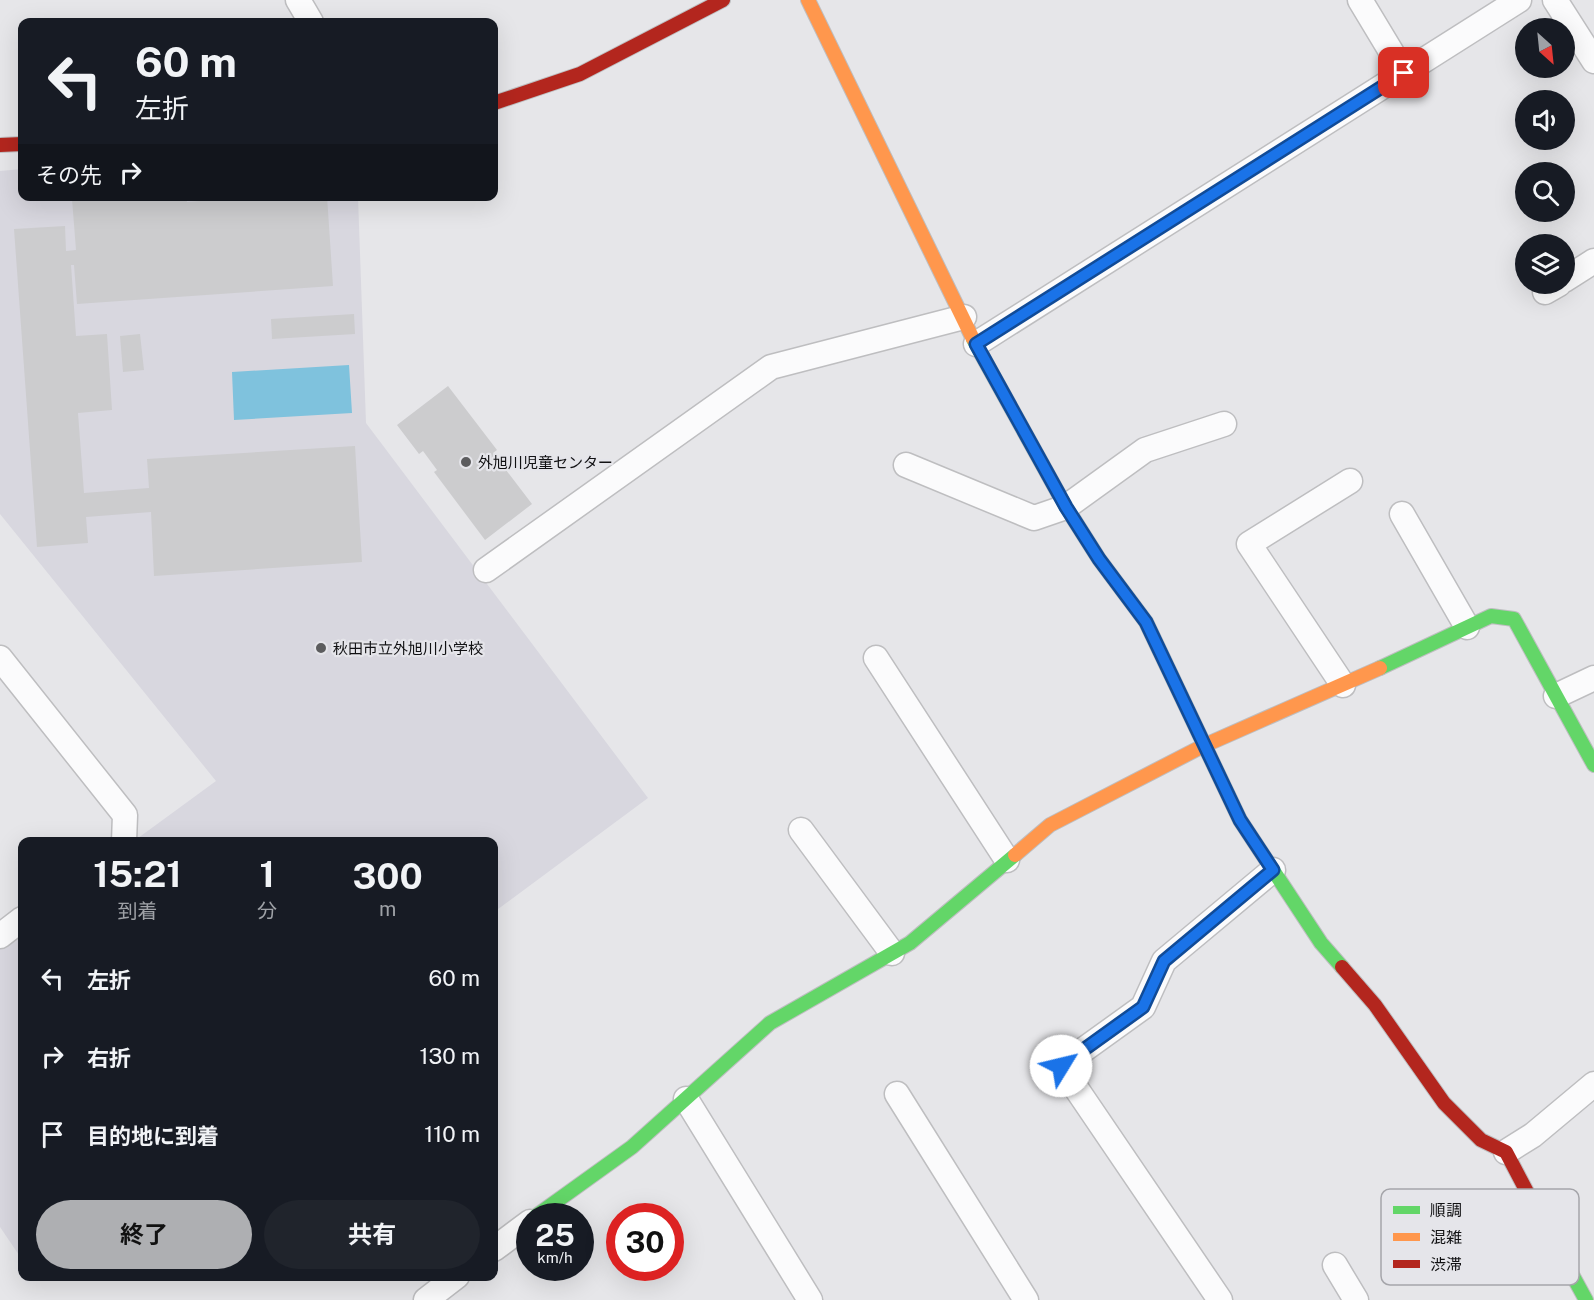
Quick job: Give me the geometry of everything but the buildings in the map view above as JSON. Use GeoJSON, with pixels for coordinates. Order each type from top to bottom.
{"type":"FeatureCollection","features":[{"type":"Feature","properties":{"kind":"street"},"geometry":{"type":"LineString","coordinates":[[298,0],[309,18]]}},
{"type":"Feature","properties":{"kind":"street"},"geometry":{"type":"LineString","coordinates":[[498,102],[580,74],[723,0]]}},
{"type":"Feature","properties":{"kind":"street"},"geometry":{"type":"LineString","coordinates":[[808,0],[976,344],[1066,507],[1099,559],[1146,622],[1240,820],[1321,943],[1375,1005],[1444,1103],[1480,1140],[1506,1152],[1526,1189]]}},
{"type":"Feature","properties":{"kind":"street"},"geometry":{"type":"LineString","coordinates":[[1360,0],[1404,73]]}},
{"type":"Feature","properties":{"kind":"street"},"geometry":{"type":"LineString","coordinates":[[976,344],[1520,0]]}},
{"type":"Feature","properties":{"kind":"street"},"geometry":{"type":"LineString","coordinates":[[1555,0],[1594,61]]}},
{"type":"Feature","properties":{"kind":"street"},"geometry":{"type":"LineString","coordinates":[[0,145],[18,144]]}},
{"type":"Feature","properties":{"kind":"street"},"geometry":{"type":"LineString","coordinates":[[1575,273],[1594,261]]}},
{"type":"Feature","properties":{"kind":"street"},"geometry":{"type":"LineString","coordinates":[[486,570],[771,367],[964,317]]}},
{"type":"Feature","properties":{"kind":"street"},"geometry":{"type":"LineString","coordinates":[[906,465],[1034,518],[1066,507],[1145,450],[1224,424]]}},
{"type":"Feature","properties":{"kind":"street"},"geometry":{"type":"LineString","coordinates":[[1343,685],[1249,544],[1350,481]]}},
{"type":"Feature","properties":{"kind":"street"},"geometry":{"type":"LineString","coordinates":[[1402,514],[1467,627]]}},
{"type":"Feature","properties":{"kind":"street"},"geometry":{"type":"LineString","coordinates":[[554,1203],[632,1147],[770,1023],[910,943],[1050,825],[1203,746],[1343,685],[1491,616],[1514,619],[1594,765]]}},
{"type":"Feature","properties":{"kind":"street"},"geometry":{"type":"LineString","coordinates":[[0,658],[125,815],[124,837]]}},
{"type":"Feature","properties":{"kind":"street"},"geometry":{"type":"LineString","coordinates":[[876,658],[1007,860]]}},
{"type":"Feature","properties":{"kind":"street"},"geometry":{"type":"LineString","coordinates":[[1556,696],[1594,678]]}},
{"type":"Feature","properties":{"kind":"street"},"geometry":{"type":"LineString","coordinates":[[801,830],[892,953]]}},
{"type":"Feature","properties":{"kind":"street"},"geometry":{"type":"LineString","coordinates":[[1220,1300],[1061,1066],[1143,1007],[1164,961],[1273,870]]}},
{"type":"Feature","properties":{"kind":"street"},"geometry":{"type":"LineString","coordinates":[[0,936],[18,922]]}},
{"type":"Feature","properties":{"kind":"street"},"geometry":{"type":"LineString","coordinates":[[1506,1152],[1533,1135],[1594,1084]]}},
{"type":"Feature","properties":{"kind":"street"},"geometry":{"type":"LineString","coordinates":[[897,1094],[1026,1300]]}},
{"type":"Feature","properties":{"kind":"street"},"geometry":{"type":"LineString","coordinates":[[686,1099],[810,1300]]}},
{"type":"Feature","properties":{"kind":"street"},"geometry":{"type":"LineString","coordinates":[[498,1246],[516,1232]]}},
{"type":"Feature","properties":{"kind":"street"},"geometry":{"type":"LineString","coordinates":[[1335,1264],[1356,1300]]}},
{"type":"Feature","properties":{"kind":"street"},"geometry":{"type":"LineString","coordinates":[[426,1300],[451,1281]]}},
{"type":"Feature","properties":{"kind":"street"},"geometry":{"type":"LineString","coordinates":[[1578,1285],[1586,1300]]}},
{"type":"Feature","properties":{"kind":"shaded area","name":"秋田市立外旭川小学校"},"geometry":{"type":"Polygon","coordinates":[[[18,169],[18,201],[358,201],[366,423],[648,798],[498,909],[498,837],[139,837],[216,781],[0,514],[0,171],[18,169]]]}},
{"type":"Feature","properties":{"kind":"shaded area"},"geometry":{"type":"Polygon","coordinates":[[[18,925],[18,1254],[0,1227],[0,938],[18,925]]]}},
{"type":"Feature","properties":{"kind":"water"},"geometry":{"type":"Polygon","coordinates":[[[349,365],[352,413],[234,420],[232,372],[349,365]]]}},
{"type":"Feature","properties":{"kind":"traffic: fast"},"geometry":{"type":"LineString","coordinates":[[973,339],[1066,507],[1099,559],[1146,622],[1240,820],[1321,943],[1342,967]]}},
{"type":"Feature","properties":{"kind":"traffic: fast"},"geometry":{"type":"LineString","coordinates":[[1380,668],[1491,616],[1514,619],[1594,765]]}},
{"type":"Feature","properties":{"kind":"traffic: fast"},"geometry":{"type":"LineString","coordinates":[[554,1203],[632,1147],[770,1023],[910,943],[1015,855]]}},
{"type":"Feature","properties":{"kind":"traffic: fast"},"geometry":{"type":"LineString","coordinates":[[1578,1285],[1586,1300]]}},
{"type":"Feature","properties":{"kind":"traffic: slow"},"geometry":{"type":"LineString","coordinates":[[808,0],[973,339]]}},
{"type":"Feature","properties":{"kind":"traffic: slow"},"geometry":{"type":"LineString","coordinates":[[1015,855],[1050,825],[1203,746],[1380,668]]}},
{"type":"Feature","properties":{"kind":"traffic: jam"},"geometry":{"type":"LineString","coordinates":[[498,102],[580,74],[723,0]]}},
{"type":"Feature","properties":{"kind":"traffic: jam"},"geometry":{"type":"LineString","coordinates":[[0,145],[18,144]]}},
{"type":"Feature","properties":{"kind":"traffic: jam"},"geometry":{"type":"LineString","coordinates":[[1342,967],[1375,1005],[1444,1103],[1481,1140],[1506,1152],[1526,1189]]}},
{"type":"Feature","properties":{"kind":"place","name":"外旭川児童センター"},"geometry":{"type":"Point","coordinates":[466,462]}},
{"type":"Feature","properties":{"kind":"place","name":"秋田市立外旭川小学校"},"geometry":{"type":"Point","coordinates":[321,648]}},
{"type":"Feature","properties":{"kind":"route"},"geometry":{"type":"LineString","coordinates":[[1061,1066],[1143,1007],[1164,961],[1273,870],[1240,820],[1146,622],[1099,559],[1066,507],[976,344],[1404,73]]}}]}
